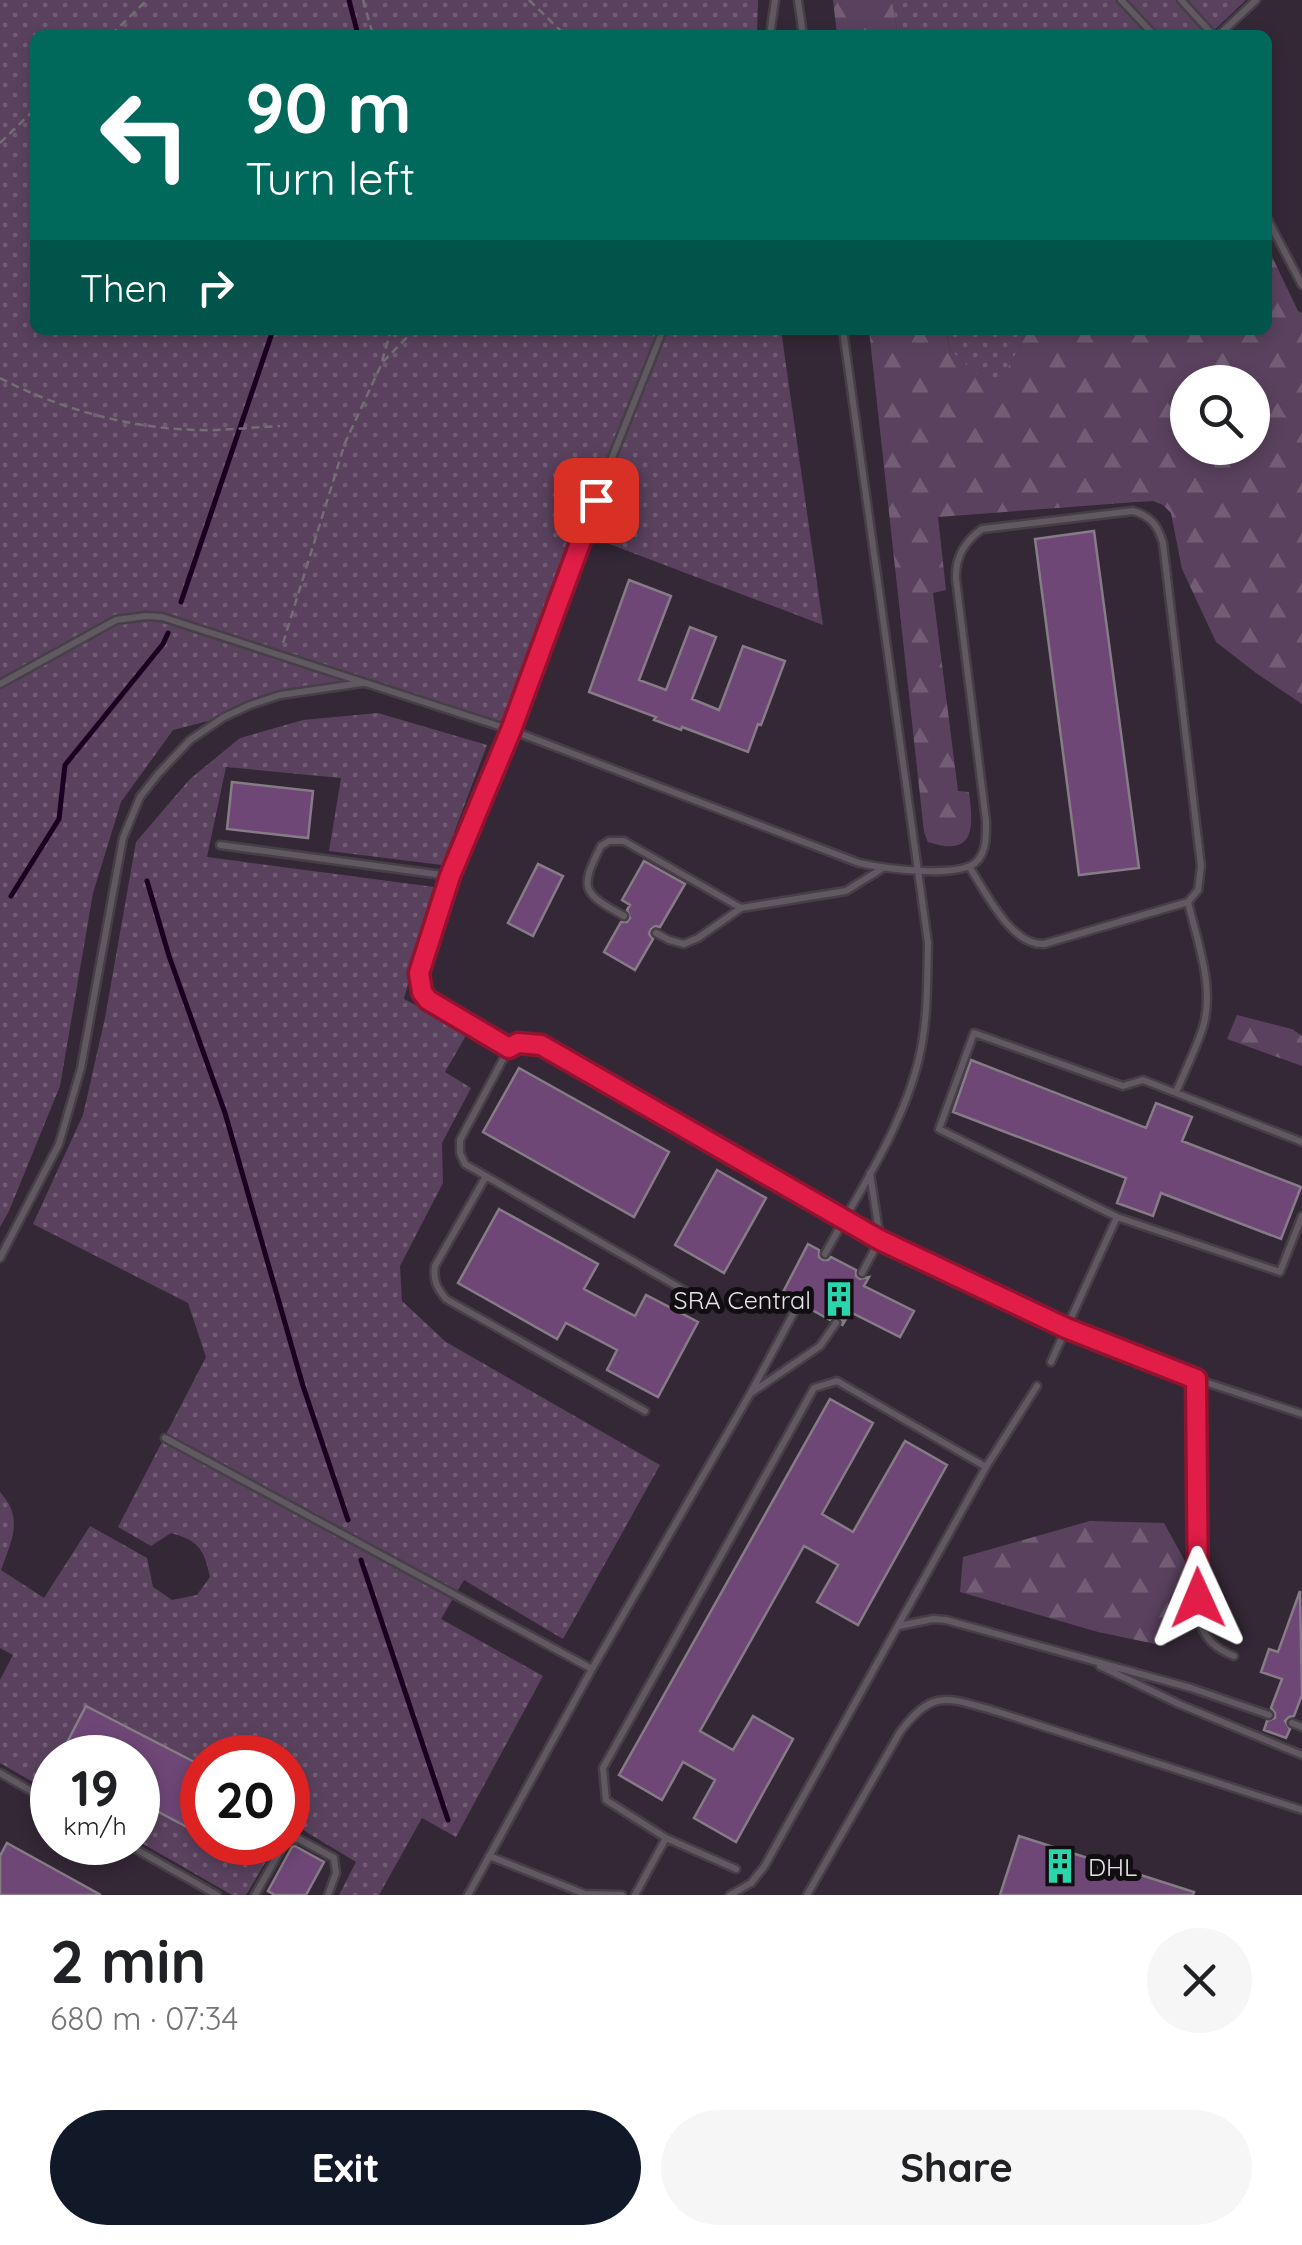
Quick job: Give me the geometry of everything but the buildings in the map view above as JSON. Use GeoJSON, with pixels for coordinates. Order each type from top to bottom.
{"type":"FeatureCollection","features":[{"type":"Feature","properties":{"kind":"lane"},"geometry":{"type":"LineString","coordinates":[[771,30],[775,0]]}},
{"type":"Feature","properties":{"kind":"lane"},"geometry":{"type":"LineString","coordinates":[[798,0],[802,30]]}},
{"type":"Feature","properties":{"kind":"lane"},"geometry":{"type":"LineString","coordinates":[[1121,0],[1149,30]]}},
{"type":"Feature","properties":{"kind":"lane"},"geometry":{"type":"LineString","coordinates":[[1181,0],[1211,30]]}},
{"type":"Feature","properties":{"kind":"lane"},"geometry":{"type":"LineString","coordinates":[[1222,30],[1256,0]]}},
{"type":"Feature","properties":{"kind":"lane"},"geometry":{"type":"LineString","coordinates":[[1272,228],[1302,285]]}},
{"type":"Feature","properties":{"kind":"lane"},"geometry":{"type":"LineString","coordinates":[[509,1048],[428,1000],[422,992],[419,973],[450,876],[511,730],[582,533],[661,335]]}},
{"type":"Feature","properties":{"kind":"lane"},"geometry":{"type":"LineString","coordinates":[[825,1254],[901,1113],[919,1059],[927,1006],[928,942],[845,335]]}},
{"type":"Feature","properties":{"kind":"lane"},"geometry":{"type":"LineString","coordinates":[[0,684],[116,620],[162,617],[511,730],[859,863],[918,872],[970,868],[985,848],[986,834],[956,580],[960,556],[972,536],[982,529],[1144,514],[1154,522],[1163,543],[1201,866],[1198,890],[1188,902],[1035,945],[1018,935],[970,868]]}},
{"type":"Feature","properties":{"kind":"lane"},"geometry":{"type":"LineString","coordinates":[[0,1258],[60,1144],[81,1068],[123,838],[140,797],[190,740],[224,717],[280,696],[363,683]]}},
{"type":"Feature","properties":{"kind":"lane"},"geometry":{"type":"LineString","coordinates":[[624,916],[597,902],[587,885],[586,873],[600,846],[617,840],[742,908]]}},
{"type":"Feature","properties":{"kind":"lane"},"geometry":{"type":"LineString","coordinates":[[220,844],[450,876]]}},
{"type":"Feature","properties":{"kind":"lane"},"geometry":{"type":"LineString","coordinates":[[656,933],[684,944],[742,908],[846,891],[882,868]]}},
{"type":"Feature","properties":{"kind":"lane"},"geometry":{"type":"LineString","coordinates":[[1176,1092],[1204,1024],[1206,1001],[1204,973],[1188,902]]}},
{"type":"Feature","properties":{"kind":"lane"},"geometry":{"type":"LineString","coordinates":[[1302,1142],[1143,1080],[1122,1086],[974,1034],[939,1130],[1117,1217],[1280,1272],[1302,1216]]}},
{"type":"Feature","properties":{"kind":"lane"},"geometry":{"type":"LineString","coordinates":[[706,1303],[465,1164],[460,1140],[509,1048],[518,1043],[541,1045],[880,1240],[1066,1328],[1196,1379],[1302,1414]]}},
{"type":"Feature","properties":{"kind":"lane"},"geometry":{"type":"LineString","coordinates":[[862,1273],[880,1240],[870,1172]]}},
{"type":"Feature","properties":{"kind":"lane"},"geometry":{"type":"LineString","coordinates":[[486,1178],[436,1266],[434,1279],[438,1289],[446,1299],[645,1411]]}},
{"type":"Feature","properties":{"kind":"lane"},"geometry":{"type":"LineString","coordinates":[[1051,1362],[1117,1217]]}},
{"type":"Feature","properties":{"kind":"lane"},"geometry":{"type":"LineString","coordinates":[[468,1895],[799,1303]]}},
{"type":"Feature","properties":{"kind":"lane"},"geometry":{"type":"LineString","coordinates":[[750,1394],[820,1346],[836,1323]]}},
{"type":"Feature","properties":{"kind":"lane"},"geometry":{"type":"LineString","coordinates":[[1196,1379],[1198,1618],[1209,1642],[1234,1656]]}},
{"type":"Feature","properties":{"kind":"lane"},"geometry":{"type":"LineString","coordinates":[[736,1869],[666,1838],[606,1800],[604,1768],[814,1388],[836,1381],[986,1466]]}},
{"type":"Feature","properties":{"kind":"lane"},"geometry":{"type":"LineString","coordinates":[[730,1895],[752,1883],[764,1867],[986,1466],[1037,1386]]}},
{"type":"Feature","properties":{"kind":"lane"},"geometry":{"type":"LineString","coordinates":[[165,1438],[592,1670]]}},
{"type":"Feature","properties":{"kind":"lane"},"geometry":{"type":"LineString","coordinates":[[898,1626],[946,1620],[1192,1688],[1269,1715]]}},
{"type":"Feature","properties":{"kind":"lane"},"geometry":{"type":"LineString","coordinates":[[1085,1660],[1178,1704],[1302,1755]]}},
{"type":"Feature","properties":{"kind":"lane"},"geometry":{"type":"LineString","coordinates":[[807,1895],[900,1732],[921,1708],[940,1700],[995,1711],[1302,1810]]}},
{"type":"Feature","properties":{"kind":"lane"},"geometry":{"type":"LineString","coordinates":[[1292,1723],[1302,1727]]}},
{"type":"Feature","properties":{"kind":"lane"},"geometry":{"type":"LineString","coordinates":[[0,1773],[30,1790]]}},
{"type":"Feature","properties":{"kind":"lane"},"geometry":{"type":"LineString","coordinates":[[635,1895],[666,1838]]}},
{"type":"Feature","properties":{"kind":"lane"},"geometry":{"type":"LineString","coordinates":[[310,1845],[334,1858],[337,1865],[328,1895]]}},
{"type":"Feature","properties":{"kind":"lane"},"geometry":{"type":"LineString","coordinates":[[489,1856],[584,1894],[622,1895]]}},
{"type":"Feature","properties":{"kind":"lane"},"geometry":{"type":"LineString","coordinates":[[160,1864],[217,1895]]}},
{"type":"Feature","properties":{"kind":"lane"},"geometry":{"type":"LineString","coordinates":[[255,1895],[272,1865]]}},
{"type":"Feature","properties":{"kind":"path"},"geometry":{"type":"LineString","coordinates":[[116,30],[147,0]]}},
{"type":"Feature","properties":{"kind":"path"},"geometry":{"type":"LineString","coordinates":[[363,0],[372,30]]}},
{"type":"Feature","properties":{"kind":"path"},"geometry":{"type":"LineString","coordinates":[[529,0],[560,30]]}},
{"type":"Feature","properties":{"kind":"path"},"geometry":{"type":"LineString","coordinates":[[0,143],[30,114]]}},
{"type":"Feature","properties":{"kind":"path"},"geometry":{"type":"LineString","coordinates":[[280,655],[344,443],[382,363],[390,335]]}},
{"type":"Feature","properties":{"kind":"path"},"geometry":{"type":"LineString","coordinates":[[382,363],[409,335]]}},
{"type":"Feature","properties":{"kind":"path"},"geometry":{"type":"LineString","coordinates":[[0,378],[84,412],[148,425],[214,430],[280,426]]}},
{"type":"Feature","properties":{"kind":"shaded area"},"geometry":{"type":"Polygon","coordinates":[[[0,0],[1302,0],[1302,1895],[0,1895],[0,0]]]}},
{"type":"Feature","properties":{"kind":"green space"},"geometry":{"type":"Polygon","coordinates":[[[0,0],[758,0],[757,30],[30,30],[30,335],[782,335],[823,625],[583,534],[511,730],[363,683],[280,695],[224,717],[173,730],[121,802],[93,893],[60,1086],[0,1227],[0,0]]]}},
{"type":"Feature","properties":{"kind":"green space"},"geometry":{"type":"Polygon","coordinates":[[[833,0],[892,0],[897,30],[836,30],[833,0]]]}},
{"type":"Feature","properties":{"kind":"green space"},"geometry":{"type":"Polygon","coordinates":[[[892,0],[1246,0],[1214,30],[897,30],[892,0]]]}},
{"type":"Feature","properties":{"kind":"green space"},"geometry":{"type":"Polygon","coordinates":[[[1272,256],[1302,313],[1302,704],[1216,642],[1182,569],[1171,513],[1163,505],[1153,501],[938,517],[946,590],[933,593],[958,791],[969,792],[971,827],[964,842],[956,846],[928,842],[870,335],[947,335],[950,350],[995,390],[1026,335],[1272,335],[1272,256]]]}},
{"type":"Feature","properties":{"kind":"green space"},"geometry":{"type":"Polygon","coordinates":[[[947,335],[1026,335],[995,391],[950,350],[947,335]]]}},
{"type":"Feature","properties":{"kind":"green space"},"geometry":{"type":"Polygon","coordinates":[[[378,713],[487,745],[442,865],[329,851],[341,778],[226,767],[207,857],[434,887],[404,999],[468,1032],[445,1072],[471,1088],[442,1143],[443,1183],[400,1266],[402,1301],[446,1342],[660,1465],[563,1639],[464,1580],[441,1619],[543,1676],[456,1837],[422,1818],[379,1895],[339,1895],[356,1862],[310,1834],[310,1735],[180,1735],[180,1865],[264,1865],[246,1895],[232,1895],[160,1854],[160,1735],[30,1735],[30,1780],[0,1763],[0,1680],[13,1655],[0,1648],[0,1492],[14,1520],[1,1570],[44,1598],[90,1526],[147,1558],[153,1587],[172,1600],[197,1595],[210,1577],[202,1553],[188,1539],[171,1533],[151,1546],[118,1527],[206,1357],[188,1303],[33,1224],[83,1115],[105,1018],[136,842],[190,779],[240,738],[303,720],[378,713]]]}},
{"type":"Feature","properties":{"kind":"green space"},"geometry":{"type":"Polygon","coordinates":[[[1237,1015],[1292,1029],[1302,1036],[1302,1066],[1227,1039],[1237,1015]]]}},
{"type":"Feature","properties":{"kind":"green space"},"geometry":{"type":"Polygon","coordinates":[[[1090,1521],[1164,1523],[1190,1570],[1165,1646],[1098,1632],[960,1592],[963,1557],[1090,1521]]]}},
{"type":"Feature","properties":{"kind":"waterway"},"geometry":{"type":"LineString","coordinates":[[349,0],[357,30]]}},
{"type":"Feature","properties":{"kind":"waterway"},"geometry":{"type":"LineString","coordinates":[[181,602],[271,335]]}},
{"type":"Feature","properties":{"kind":"waterway"},"geometry":{"type":"LineString","coordinates":[[11,896],[59,819],[65,765],[168,633]]}},
{"type":"Feature","properties":{"kind":"waterway"},"geometry":{"type":"LineString","coordinates":[[147,881],[169,956],[225,1113],[303,1386],[348,1520]]}},
{"type":"Feature","properties":{"kind":"waterway"},"geometry":{"type":"LineString","coordinates":[[361,1560],[448,1820]]}},
{"type":"Feature","properties":{"kind":"place","name":"SRA Central"},"geometry":{"type":"Point","coordinates":[839,1299]}},
{"type":"Feature","properties":{"kind":"place","name":"DHL"},"geometry":{"type":"Point","coordinates":[1060,1866]}},
{"type":"Feature","properties":{"kind":"route"},"geometry":{"type":"LineString","coordinates":[[596,500],[511,730],[450,876],[419,973],[422,992],[428,1000],[509,1048],[518,1043],[541,1045],[880,1240],[1066,1328],[1196,1379],[1198,1598]]}}]}
